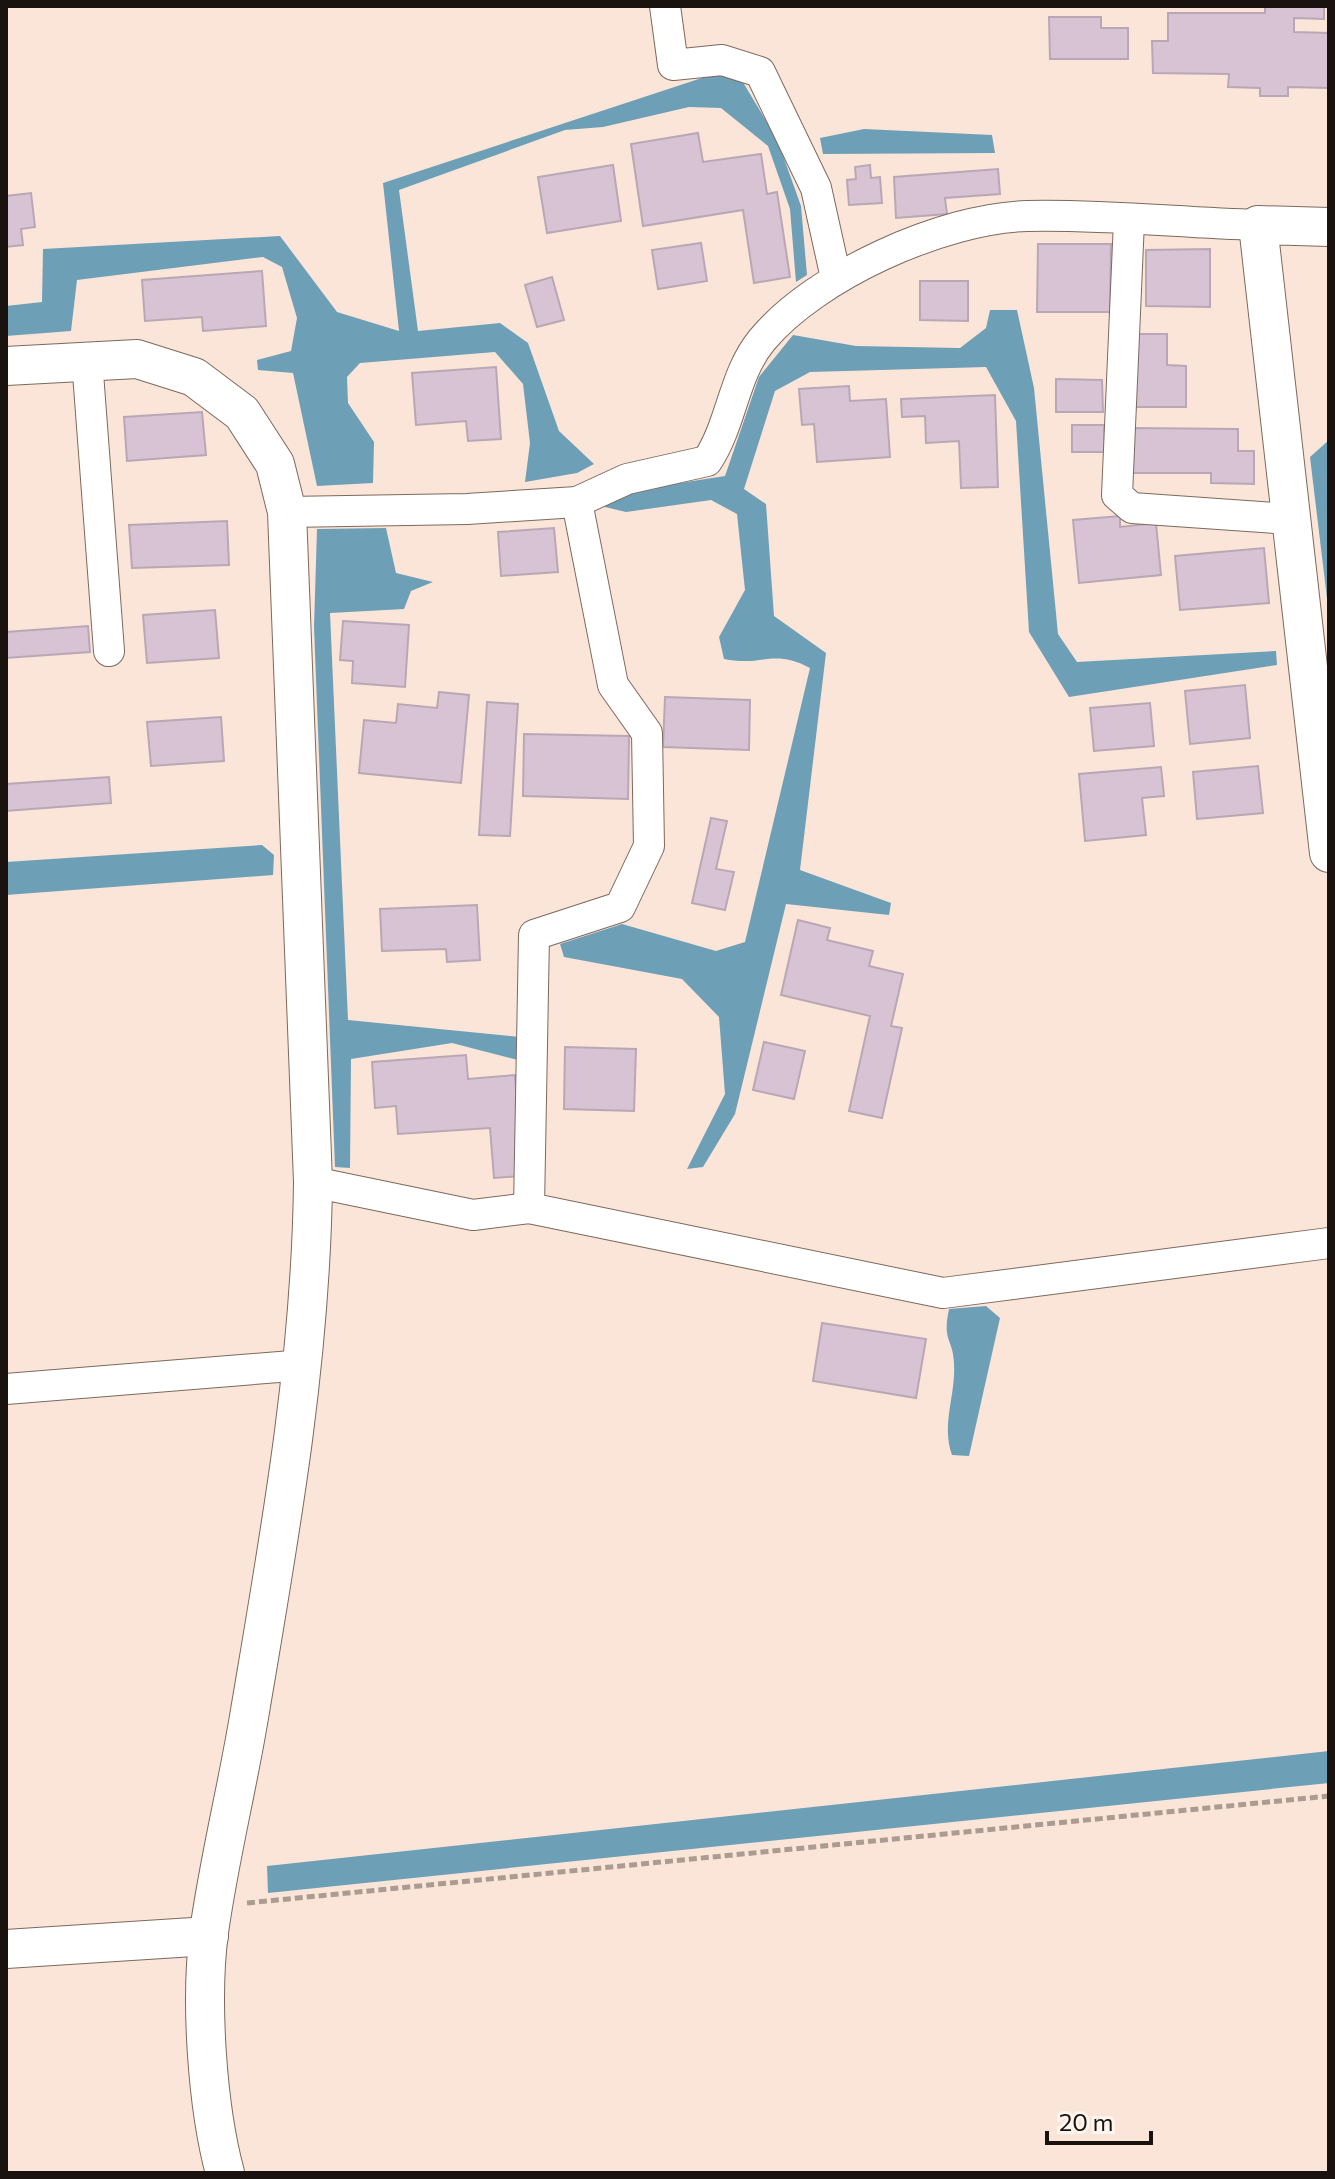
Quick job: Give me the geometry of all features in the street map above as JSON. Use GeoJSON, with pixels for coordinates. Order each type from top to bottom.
{"type":"FeatureCollection","features":[{"type":"Feature","properties":{"kind":"street"},"geometry":{"type":"LineString","coordinates":[[665,6],[673,65],[722,60],[760,72],[816,188],[836,278]]}},
{"type":"Feature","properties":{"kind":"street"},"geometry":{"type":"LineString","coordinates":[[287,512],[467,509],[577,502],[627,479],[707,461],[717,446],[743,372],[761,341],[788,314],[836,278],[886,253],[957,228],[1024,216],[1329,227]]}},
{"type":"Feature","properties":{"kind":"street"},"geometry":{"type":"LineString","coordinates":[[1129,221],[1117,495],[1132,508],[1289,519]]}},
{"type":"Feature","properties":{"kind":"street"},"geometry":{"type":"LineString","coordinates":[[1258,225],[1329,853]]}},
{"type":"Feature","properties":{"kind":"street"},"geometry":{"type":"LineString","coordinates":[[6,366],[137,359],[194,377],[242,413],[275,464],[287,512],[313,1182],[312,1279],[288,1482],[211,1921],[206,2029],[219,2151],[225,2173]]}},
{"type":"Feature","properties":{"kind":"street"},"geometry":{"type":"LineString","coordinates":[[87,360],[109,651]]}},
{"type":"Feature","properties":{"kind":"street"},"geometry":{"type":"LineString","coordinates":[[529,1208],[534,935],[620,907],[649,846],[647,733],[613,685],[577,502]]}},
{"type":"Feature","properties":{"kind":"street"},"geometry":{"type":"LineString","coordinates":[[313,1182],[473,1215],[529,1208],[943,1293],[1329,1243]]}},
{"type":"Feature","properties":{"kind":"street"},"geometry":{"type":"LineString","coordinates":[[6,1389],[304,1365]]}},
{"type":"Feature","properties":{"kind":"street"},"geometry":{"type":"LineString","coordinates":[[6,1949],[211,1921]]}},
{"type":"Feature","properties":{"kind":"path"},"geometry":{"type":"LineString","coordinates":[[211,1921],[1329,1796]]}},
{"type":"Feature","properties":{"kind":"water"},"geometry":{"type":"Polygon","coordinates":[[[720,72],[741,79],[777,139],[801,206],[807,275],[796,282],[790,209],[768,146],[721,108],[689,107],[603,127],[565,130],[399,190],[418,331],[500,323],[528,343],[559,431],[594,464],[577,473],[525,482],[530,443],[523,384],[495,352],[360,363],[347,377],[348,403],[374,442],[373,483],[317,486],[293,373],[258,370],[257,360],[291,351],[297,318],[282,267],[263,257],[77,280],[71,331],[6,336],[6,306],[42,302],[43,249],[280,236],[337,312],[399,331],[383,183],[720,72]]]}},
{"type":"Feature","properties":{"kind":"water"},"geometry":{"type":"Polygon","coordinates":[[[864,129],[992,135],[995,153],[823,154],[820,138],[864,129]]]}},
{"type":"Feature","properties":{"kind":"water"},"geometry":{"type":"Polygon","coordinates":[[[990,310],[1017,310],[1034,388],[1058,634],[1077,662],[1276,651],[1277,665],[1069,697],[1029,632],[1016,421],[986,367],[810,372],[775,391],[744,489],[766,504],[774,616],[826,653],[800,870],[891,903],[889,915],[786,904],[735,1114],[703,1167],[687,1169],[725,1094],[719,1017],[682,979],[564,957],[560,944],[622,924],[716,951],[745,942],[810,668],[777,658],[748,661],[724,659],[719,637],[745,590],[737,514],[711,500],[626,512],[601,506],[635,490],[725,476],[759,377],[793,335],[856,346],[960,348],[986,328],[990,310]]]}},
{"type":"Feature","properties":{"kind":"water"},"geometry":{"type":"Polygon","coordinates":[[[1329,440],[1329,615],[1310,457],[1329,440]]]}},
{"type":"Feature","properties":{"kind":"water"},"geometry":{"type":"Polygon","coordinates":[[[386,528],[396,573],[433,582],[411,591],[404,609],[330,613],[348,1020],[520,1037],[518,1060],[452,1043],[351,1059],[350,1168],[335,1167],[314,627],[317,529],[386,528]]]}},
{"type":"Feature","properties":{"kind":"water"},"geometry":{"type":"Polygon","coordinates":[[[262,845],[274,855],[273,875],[6,895],[6,862],[262,845]]]}},
{"type":"Feature","properties":{"kind":"water"},"geometry":{"type":"Polygon","coordinates":[[[986,1306],[1000,1318],[969,1456],[952,1455],[948,1421],[954,1363],[947,1334],[949,1309],[986,1306]]]}},
{"type":"Feature","properties":{"kind":"water"},"geometry":{"type":"Polygon","coordinates":[[[1329,1751],[1329,1783],[268,1893],[267,1866],[1329,1751]]]}},
{"type":"Feature","properties":{"kind":"building"},"geometry":{"type":"Polygon","coordinates":[[[1265,6],[1324,6],[1324,19],[1294,18],[1294,32],[1329,33],[1329,88],[1288,87],[1288,96],[1260,96],[1260,88],[1228,87],[1229,74],[1153,73],[1152,41],[1168,41],[1168,13],[1265,13],[1265,6]]]}},
{"type":"Feature","properties":{"kind":"building"},"geometry":{"type":"Polygon","coordinates":[[[1049,17],[1101,17],[1101,28],[1128,28],[1128,59],[1050,59],[1049,17]]]}},
{"type":"Feature","properties":{"kind":"building"},"geometry":{"type":"Polygon","coordinates":[[[698,133],[703,162],[761,154],[767,194],[777,192],[790,277],[754,283],[743,210],[643,226],[631,144],[698,133]]]}},
{"type":"Feature","properties":{"kind":"building"},"geometry":{"type":"Polygon","coordinates":[[[613,165],[621,221],[547,233],[538,177],[613,165]]]}},
{"type":"Feature","properties":{"kind":"building"},"geometry":{"type":"Polygon","coordinates":[[[870,165],[871,178],[880,177],[882,203],[849,205],[847,180],[856,179],[855,167],[870,165]]]}},
{"type":"Feature","properties":{"kind":"building"},"geometry":{"type":"Polygon","coordinates":[[[998,169],[1000,194],[945,198],[947,214],[896,218],[894,177],[998,169]]]}},
{"type":"Feature","properties":{"kind":"building"},"geometry":{"type":"Polygon","coordinates":[[[31,193],[35,227],[21,229],[23,245],[6,247],[6,196],[31,193]]]}},
{"type":"Feature","properties":{"kind":"building"},"geometry":{"type":"Polygon","coordinates":[[[701,243],[707,281],[658,289],[652,250],[701,243]]]}},
{"type":"Feature","properties":{"kind":"building"},"geometry":{"type":"Polygon","coordinates":[[[1038,244],[1111,244],[1110,312],[1037,312],[1038,244]]]}},
{"type":"Feature","properties":{"kind":"building"},"geometry":{"type":"Polygon","coordinates":[[[1210,249],[1210,307],[1146,306],[1146,250],[1210,249]]]}},
{"type":"Feature","properties":{"kind":"building"},"geometry":{"type":"Polygon","coordinates":[[[262,271],[266,326],[203,331],[202,317],[145,321],[142,280],[262,271]]]}},
{"type":"Feature","properties":{"kind":"building"},"geometry":{"type":"Polygon","coordinates":[[[552,277],[564,320],[537,327],[525,285],[552,277]]]}},
{"type":"Feature","properties":{"kind":"building"},"geometry":{"type":"Polygon","coordinates":[[[920,281],[968,281],[968,321],[920,320],[920,281]]]}},
{"type":"Feature","properties":{"kind":"building"},"geometry":{"type":"Polygon","coordinates":[[[1136,334],[1167,334],[1167,365],[1186,366],[1186,407],[1135,407],[1136,334]]]}},
{"type":"Feature","properties":{"kind":"building"},"geometry":{"type":"Polygon","coordinates":[[[496,367],[501,439],[468,441],[466,421],[416,425],[412,373],[496,367]]]}},
{"type":"Feature","properties":{"kind":"building"},"geometry":{"type":"Polygon","coordinates":[[[1056,379],[1102,380],[1103,412],[1056,412],[1056,379]]]}},
{"type":"Feature","properties":{"kind":"building"},"geometry":{"type":"Polygon","coordinates":[[[849,386],[850,401],[886,399],[890,457],[817,462],[814,424],[802,425],[799,389],[849,386]]]}},
{"type":"Feature","properties":{"kind":"building"},"geometry":{"type":"Polygon","coordinates":[[[995,395],[998,487],[961,488],[959,441],[926,443],[925,416],[902,417],[901,399],[995,395]]]}},
{"type":"Feature","properties":{"kind":"building"},"geometry":{"type":"Polygon","coordinates":[[[202,412],[206,455],[127,461],[124,417],[202,412]]]}},
{"type":"Feature","properties":{"kind":"building"},"geometry":{"type":"Polygon","coordinates":[[[1072,425],[1104,425],[1105,452],[1072,452],[1072,425]]]}},
{"type":"Feature","properties":{"kind":"building"},"geometry":{"type":"Polygon","coordinates":[[[1131,428],[1238,429],[1238,451],[1254,451],[1254,484],[1211,483],[1211,473],[1130,473],[1131,428]]]}},
{"type":"Feature","properties":{"kind":"building"},"geometry":{"type":"Polygon","coordinates":[[[1120,516],[1120,527],[1156,523],[1161,575],[1079,583],[1073,520],[1120,516]]]}},
{"type":"Feature","properties":{"kind":"building"},"geometry":{"type":"Polygon","coordinates":[[[227,521],[229,565],[132,568],[129,525],[227,521]]]}},
{"type":"Feature","properties":{"kind":"building"},"geometry":{"type":"Polygon","coordinates":[[[554,528],[558,572],[501,576],[498,532],[554,528]]]}},
{"type":"Feature","properties":{"kind":"building"},"geometry":{"type":"Polygon","coordinates":[[[1264,548],[1269,603],[1180,610],[1175,556],[1264,548]]]}},
{"type":"Feature","properties":{"kind":"building"},"geometry":{"type":"Polygon","coordinates":[[[215,610],[219,658],[147,663],[143,615],[215,610]]]}},
{"type":"Feature","properties":{"kind":"building"},"geometry":{"type":"Polygon","coordinates":[[[343,621],[409,625],[405,687],[352,683],[353,661],[340,660],[343,621]]]}},
{"type":"Feature","properties":{"kind":"building"},"geometry":{"type":"Polygon","coordinates":[[[88,626],[90,652],[6,658],[6,632],[88,626]]]}},
{"type":"Feature","properties":{"kind":"building"},"geometry":{"type":"Polygon","coordinates":[[[1245,685],[1250,738],[1190,744],[1185,691],[1245,685]]]}},
{"type":"Feature","properties":{"kind":"building"},"geometry":{"type":"Polygon","coordinates":[[[439,692],[469,695],[461,783],[359,773],[364,720],[396,723],[398,704],[437,708],[439,692]]]}},
{"type":"Feature","properties":{"kind":"building"},"geometry":{"type":"Polygon","coordinates":[[[665,697],[750,700],[749,750],[663,747],[665,697]]]}},
{"type":"Feature","properties":{"kind":"building"},"geometry":{"type":"Polygon","coordinates":[[[487,702],[518,704],[510,836],[479,835],[487,702]]]}},
{"type":"Feature","properties":{"kind":"building"},"geometry":{"type":"Polygon","coordinates":[[[1150,703],[1154,746],[1094,751],[1090,708],[1150,703]]]}},
{"type":"Feature","properties":{"kind":"building"},"geometry":{"type":"Polygon","coordinates":[[[221,717],[224,761],[151,766],[147,722],[221,717]]]}},
{"type":"Feature","properties":{"kind":"building"},"geometry":{"type":"Polygon","coordinates":[[[524,734],[629,736],[628,799],[523,796],[524,734]]]}},
{"type":"Feature","properties":{"kind":"building"},"geometry":{"type":"Polygon","coordinates":[[[1258,766],[1263,813],[1197,819],[1193,772],[1258,766]]]}},
{"type":"Feature","properties":{"kind":"building"},"geometry":{"type":"Polygon","coordinates":[[[1161,767],[1164,796],[1142,798],[1146,835],[1085,841],[1079,774],[1161,767]]]}},
{"type":"Feature","properties":{"kind":"building"},"geometry":{"type":"Polygon","coordinates":[[[109,777],[111,803],[6,811],[6,784],[109,777]]]}},
{"type":"Feature","properties":{"kind":"building"},"geometry":{"type":"Polygon","coordinates":[[[711,818],[727,821],[716,869],[734,872],[725,910],[692,903],[711,818]]]}},
{"type":"Feature","properties":{"kind":"building"},"geometry":{"type":"Polygon","coordinates":[[[477,905],[480,960],[447,962],[446,949],[382,951],[380,909],[477,905]]]}},
{"type":"Feature","properties":{"kind":"building"},"geometry":{"type":"Polygon","coordinates":[[[798,920],[830,928],[827,940],[873,951],[869,966],[903,974],[891,1026],[902,1028],[882,1118],[849,1111],[870,1016],[781,995],[798,920]]]}},
{"type":"Feature","properties":{"kind":"building"},"geometry":{"type":"Polygon","coordinates":[[[764,1042],[805,1051],[794,1099],[753,1090],[764,1042]]]}},
{"type":"Feature","properties":{"kind":"building"},"geometry":{"type":"Polygon","coordinates":[[[565,1047],[636,1049],[634,1111],[564,1109],[565,1047]]]}},
{"type":"Feature","properties":{"kind":"building"},"geometry":{"type":"Polygon","coordinates":[[[466,1055],[468,1079],[515,1075],[522,1176],[494,1178],[490,1128],[398,1134],[396,1106],[375,1108],[372,1062],[466,1055]]]}},
{"type":"Feature","properties":{"kind":"building"},"geometry":{"type":"Polygon","coordinates":[[[822,1323],[926,1339],[916,1398],[813,1381],[822,1323]]]}}]}
